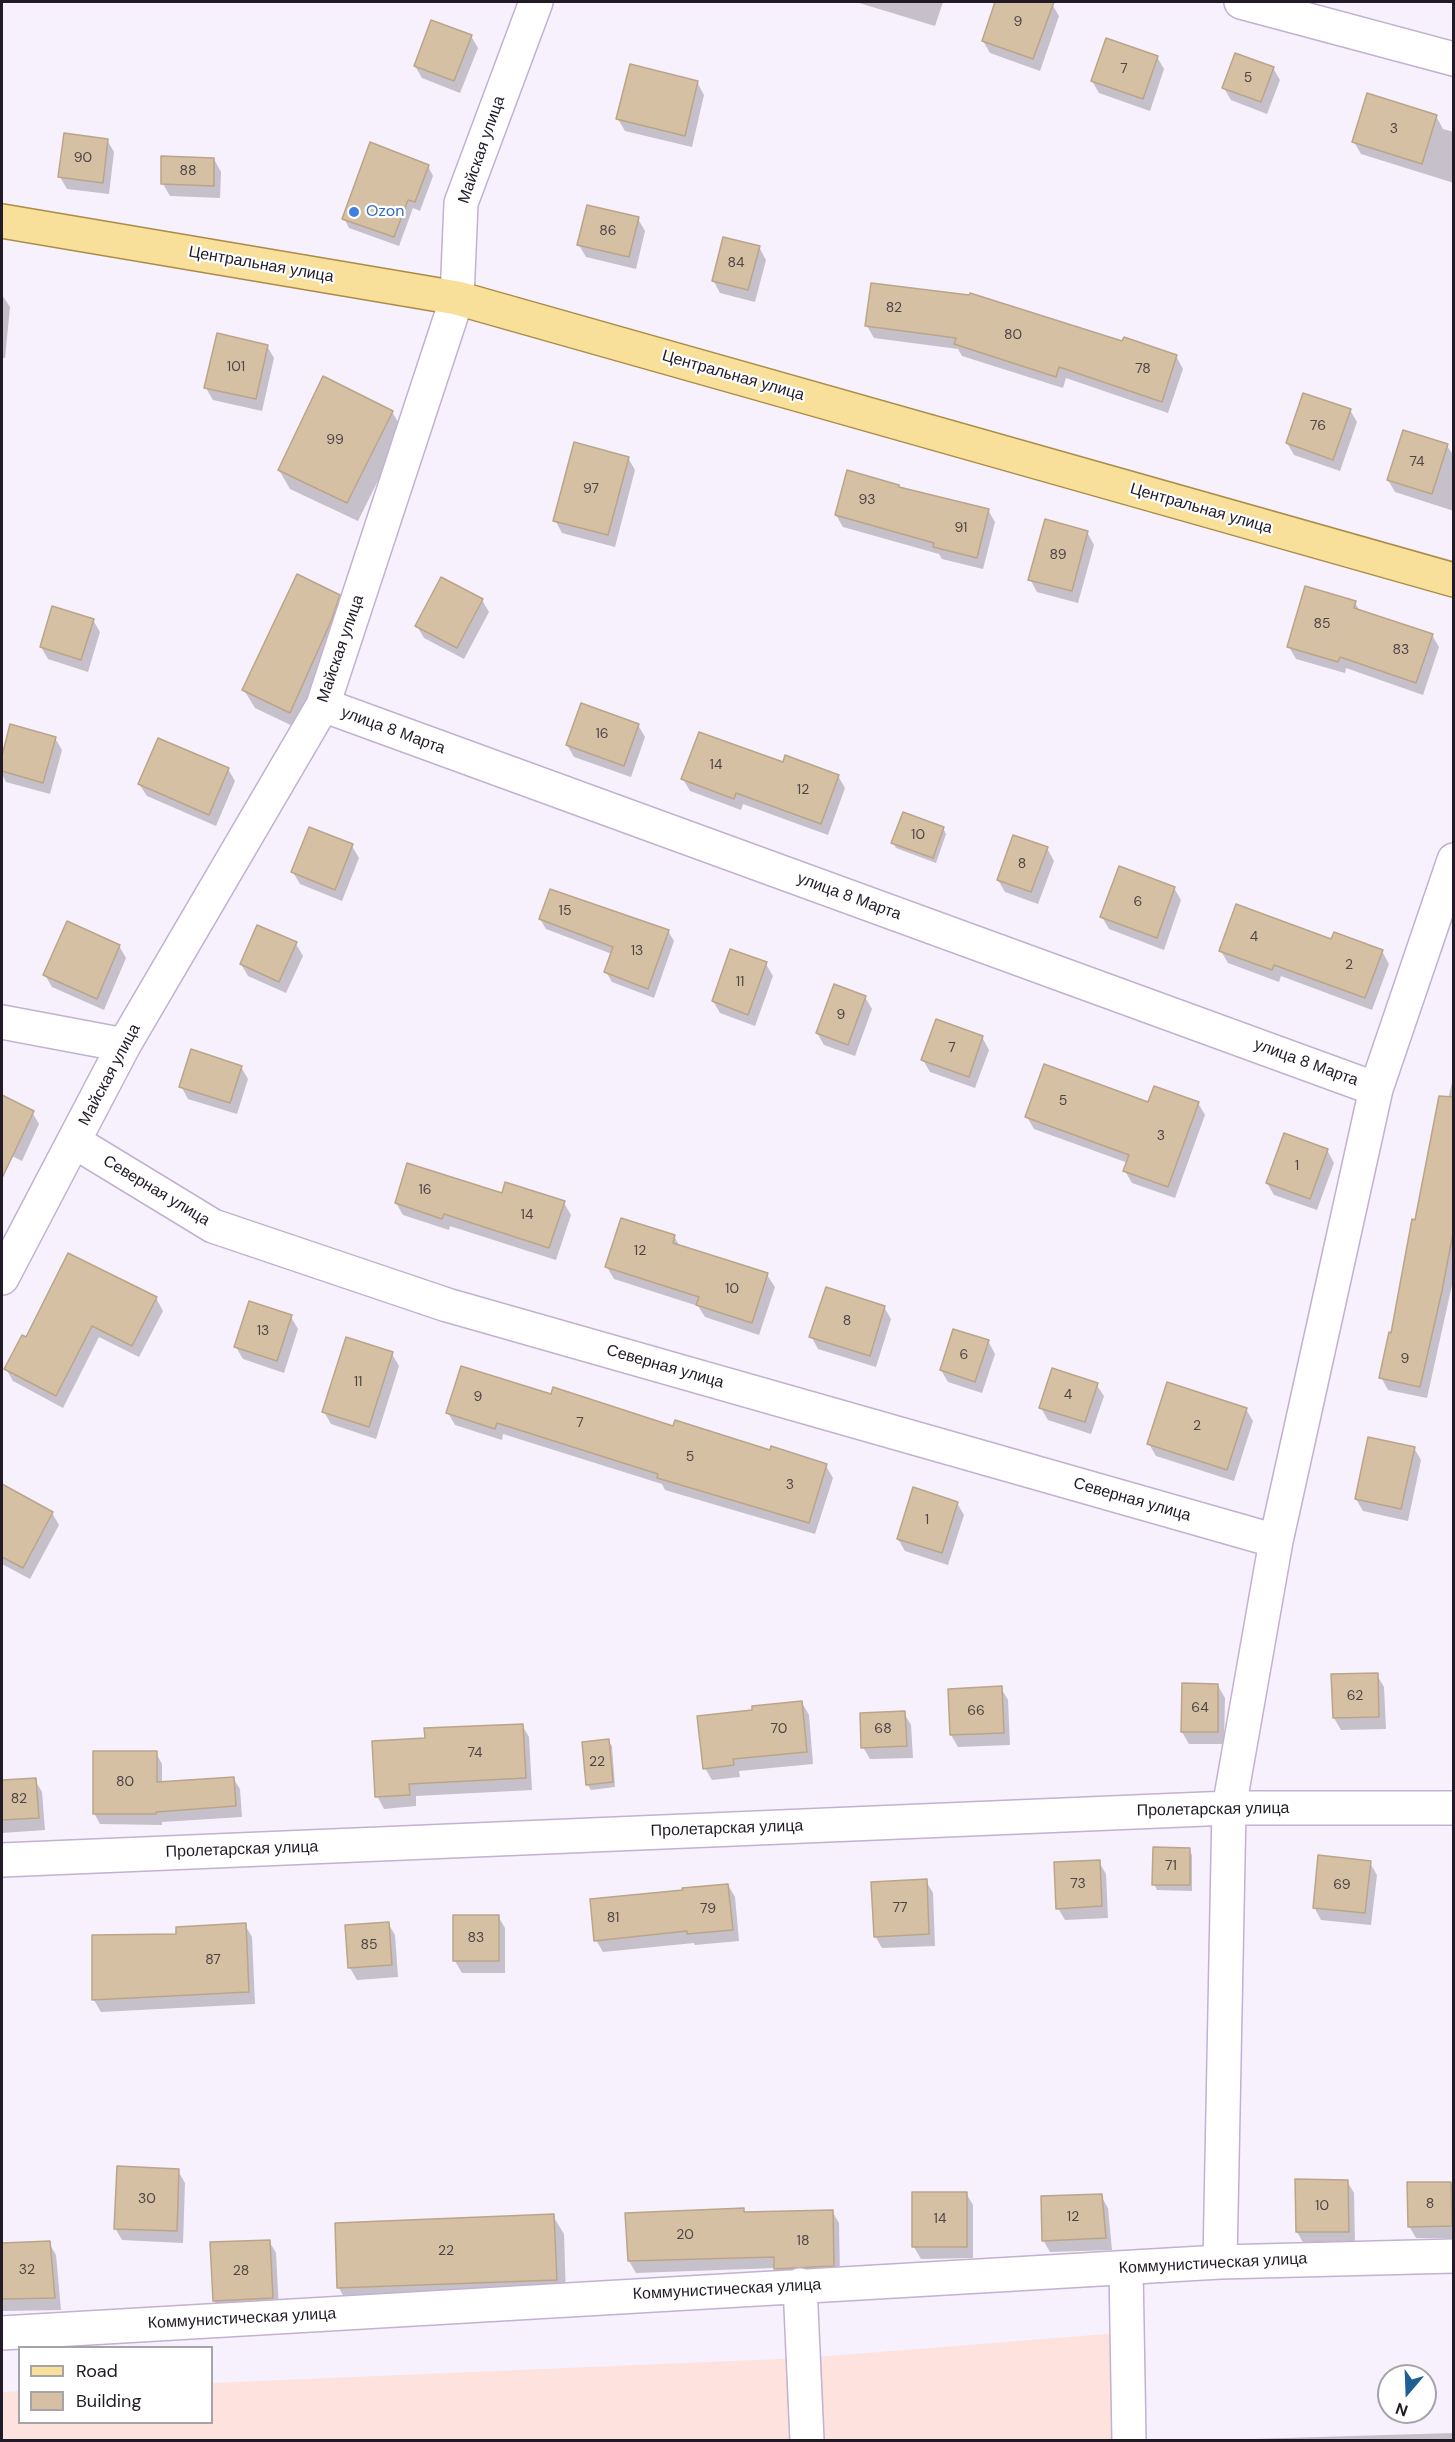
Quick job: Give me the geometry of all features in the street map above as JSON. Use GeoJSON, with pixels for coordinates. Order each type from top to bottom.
{"type":"FeatureCollection","features":[{"type":"Feature","properties":{"kind":"main road","name":"Центральная улица"},"geometry":{"type":"LineString","coordinates":[[2,221],[457,298],[1454,580]]}},
{"type":"Feature","properties":{"kind":"street","name":"Майская улица"},"geometry":{"type":"LineString","coordinates":[[2,1278],[75,1142],[124,1044],[323,705],[457,298],[461,203],[536,2]]}},
{"type":"Feature","properties":{"kind":"street"},"geometry":{"type":"LineString","coordinates":[[1241,2],[1454,59]]}},
{"type":"Feature","properties":{"kind":"street","name":"улица 8 Марта"},"geometry":{"type":"LineString","coordinates":[[323,705],[1376,1089]]}},
{"type":"Feature","properties":{"kind":"street"},"geometry":{"type":"LineString","coordinates":[[1220,2262],[1229,1808],[1276,1541],[1376,1089],[1454,860]]}},
{"type":"Feature","properties":{"kind":"street"},"geometry":{"type":"LineString","coordinates":[[2,1022],[124,1044]]}},
{"type":"Feature","properties":{"kind":"street","name":"Северная улица"},"geometry":{"type":"LineString","coordinates":[[75,1142],[213,1226],[447,1305],[1276,1541]]}},
{"type":"Feature","properties":{"kind":"street","name":"Пролетарская улица"},"geometry":{"type":"LineString","coordinates":[[2,1860],[1229,1808],[1454,1808]]}},
{"type":"Feature","properties":{"kind":"street","name":"Коммунистическая улица"},"geometry":{"type":"LineString","coordinates":[[2,2333],[1220,2262],[1454,2256]]}},
{"type":"Feature","properties":{"kind":"street"},"geometry":{"type":"LineString","coordinates":[[1126,2268],[1129,2440]]}},
{"type":"Feature","properties":{"kind":"street"},"geometry":{"type":"LineString","coordinates":[[800,2285],[807,2440]]}},
{"type":"Feature","properties":{"kind":"shaded area"},"geometry":{"type":"Polygon","coordinates":[[[1145,2331],[1146,2440],[2,2440],[2,2392],[18,2391],[18,2424],[213,2424],[213,2383],[804,2358],[1145,2331]]]}},
{"type":"Feature","properties":{"kind":"building"},"geometry":{"type":"Polygon","coordinates":[[[995,2],[1054,2],[1033,59],[982,41],[995,2]]]}},
{"type":"Feature","properties":{"kind":"building"},"geometry":{"type":"Polygon","coordinates":[[[431,20],[472,35],[454,81],[414,66],[431,20]]]}},
{"type":"Feature","properties":{"kind":"building"},"geometry":{"type":"Polygon","coordinates":[[[1106,38],[1158,56],[1143,99],[1091,81],[1106,38]]]}},
{"type":"Feature","properties":{"kind":"building"},"geometry":{"type":"Polygon","coordinates":[[[1235,53],[1274,67],[1261,102],[1222,88],[1235,53]]]}},
{"type":"Feature","properties":{"kind":"building"},"geometry":{"type":"Polygon","coordinates":[[[630,64],[698,81],[685,136],[616,119],[630,64]]]}},
{"type":"Feature","properties":{"kind":"building"},"geometry":{"type":"Polygon","coordinates":[[[1367,93],[1437,115],[1422,164],[1352,142],[1367,93]]]}},
{"type":"Feature","properties":{"kind":"building"},"geometry":{"type":"Polygon","coordinates":[[[64,133],[108,139],[103,183],[58,177],[64,133]]]}},
{"type":"Feature","properties":{"kind":"building"},"geometry":{"type":"Polygon","coordinates":[[[370,142],[429,165],[415,202],[408,200],[394,237],[342,219],[370,142]]]}},
{"type":"Feature","properties":{"kind":"building"},"geometry":{"type":"Polygon","coordinates":[[[161,156],[214,158],[214,186],[161,184],[161,156]]]}},
{"type":"Feature","properties":{"kind":"building"},"geometry":{"type":"Polygon","coordinates":[[[587,205],[639,217],[629,257],[577,245],[587,205]]]}},
{"type":"Feature","properties":{"kind":"building"},"geometry":{"type":"Polygon","coordinates":[[[723,237],[760,246],[748,290],[712,281],[723,237]]]}},
{"type":"Feature","properties":{"kind":"building"},"geometry":{"type":"Polygon","coordinates":[[[871,283],[969,295],[970,293],[1122,341],[1124,337],[1177,355],[1162,402],[1059,367],[1056,377],[954,344],[956,338],[865,326],[871,283]]]}},
{"type":"Feature","properties":{"kind":"building"},"geometry":{"type":"Polygon","coordinates":[[[217,333],[268,345],[256,399],[204,388],[217,333]]]}},
{"type":"Feature","properties":{"kind":"building"},"geometry":{"type":"Polygon","coordinates":[[[323,376],[393,411],[347,503],[278,470],[323,376]]]}},
{"type":"Feature","properties":{"kind":"building"},"geometry":{"type":"Polygon","coordinates":[[[1303,393],[1351,409],[1333,460],[1286,443],[1303,393]]]}},
{"type":"Feature","properties":{"kind":"building"},"geometry":{"type":"Polygon","coordinates":[[[1403,430],[1448,444],[1432,494],[1387,480],[1403,430]]]}},
{"type":"Feature","properties":{"kind":"building"},"geometry":{"type":"Polygon","coordinates":[[[574,442],[629,457],[608,535],[553,521],[574,442]]]}},
{"type":"Feature","properties":{"kind":"building"},"geometry":{"type":"Polygon","coordinates":[[[847,470],[899,485],[899,487],[989,509],[977,558],[933,547],[934,543],[835,515],[847,470]]]}},
{"type":"Feature","properties":{"kind":"building"},"geometry":{"type":"Polygon","coordinates":[[[1045,519],[1088,531],[1072,591],[1028,580],[1045,519]]]}},
{"type":"Feature","properties":{"kind":"building"},"geometry":{"type":"Polygon","coordinates":[[[297,574],[340,595],[332,619],[290,713],[242,690],[297,574]]]}},
{"type":"Feature","properties":{"kind":"building"},"geometry":{"type":"Polygon","coordinates":[[[441,577],[483,599],[457,648],[415,626],[441,577]]]}},
{"type":"Feature","properties":{"kind":"building"},"geometry":{"type":"Polygon","coordinates":[[[1305,586],[1356,601],[1354,608],[1433,634],[1416,683],[1340,657],[1338,662],[1287,647],[1305,586]]]}},
{"type":"Feature","properties":{"kind":"building"},"geometry":{"type":"Polygon","coordinates":[[[52,606],[94,619],[81,660],[40,647],[52,606]]]}},
{"type":"Feature","properties":{"kind":"building"},"geometry":{"type":"Polygon","coordinates":[[[581,703],[639,724],[624,766],[566,745],[581,703]]]}},
{"type":"Feature","properties":{"kind":"building"},"geometry":{"type":"Polygon","coordinates":[[[10,724],[56,737],[43,783],[2,771],[2,756],[10,724]]]}},
{"type":"Feature","properties":{"kind":"building"},"geometry":{"type":"Polygon","coordinates":[[[699,732],[783,762],[785,755],[839,775],[821,824],[736,793],[734,799],[681,779],[699,732]]]}},
{"type":"Feature","properties":{"kind":"building"},"geometry":{"type":"Polygon","coordinates":[[[158,738],[229,768],[209,815],[138,784],[158,738]]]}},
{"type":"Feature","properties":{"kind":"building"},"geometry":{"type":"Polygon","coordinates":[[[903,812],[944,827],[933,858],[891,843],[903,812]]]}},
{"type":"Feature","properties":{"kind":"building"},"geometry":{"type":"Polygon","coordinates":[[[309,827],[353,844],[335,890],[291,872],[309,827]]]}},
{"type":"Feature","properties":{"kind":"building"},"geometry":{"type":"Polygon","coordinates":[[[1013,835],[1048,847],[1031,892],[997,880],[1013,835]]]}},
{"type":"Feature","properties":{"kind":"building"},"geometry":{"type":"Polygon","coordinates":[[[1119,866],[1175,887],[1157,938],[1100,917],[1119,866]]]}},
{"type":"Feature","properties":{"kind":"building"},"geometry":{"type":"Polygon","coordinates":[[[550,889],[669,930],[648,989],[604,972],[613,947],[539,919],[550,889]]]}},
{"type":"Feature","properties":{"kind":"building"},"geometry":{"type":"Polygon","coordinates":[[[1236,904],[1331,939],[1334,932],[1383,950],[1365,998],[1274,965],[1272,970],[1219,951],[1236,904]]]}},
{"type":"Feature","properties":{"kind":"building"},"geometry":{"type":"Polygon","coordinates":[[[67,921],[120,945],[97,999],[43,975],[67,921]]]}},
{"type":"Feature","properties":{"kind":"building"},"geometry":{"type":"Polygon","coordinates":[[[257,925],[297,942],[279,982],[240,964],[257,925]]]}},
{"type":"Feature","properties":{"kind":"building"},"geometry":{"type":"Polygon","coordinates":[[[730,949],[767,962],[748,1015],[712,1001],[730,949]]]}},
{"type":"Feature","properties":{"kind":"building"},"geometry":{"type":"Polygon","coordinates":[[[834,984],[866,996],[848,1045],[816,1033],[834,984]]]}},
{"type":"Feature","properties":{"kind":"building"},"geometry":{"type":"Polygon","coordinates":[[[936,1019],[983,1036],[969,1077],[921,1060],[936,1019]]]}},
{"type":"Feature","properties":{"kind":"building"},"geometry":{"type":"Polygon","coordinates":[[[191,1049],[242,1066],[230,1103],[179,1087],[191,1049]]]}},
{"type":"Feature","properties":{"kind":"building"},"geometry":{"type":"Polygon","coordinates":[[[1044,1064],[1148,1102],[1154,1086],[1199,1102],[1168,1187],[1123,1171],[1129,1155],[1025,1117],[1044,1064]]]}},
{"type":"Feature","properties":{"kind":"building"},"geometry":{"type":"Polygon","coordinates":[[[2,1095],[34,1111],[2,1178],[2,1095]]]}},
{"type":"Feature","properties":{"kind":"building"},"geometry":{"type":"Polygon","coordinates":[[[1439,1096],[1454,1097],[1454,1228],[1420,1387],[1379,1378],[1389,1332],[1391,1333],[1412,1219],[1415,1220],[1439,1096]]]}},
{"type":"Feature","properties":{"kind":"building"},"geometry":{"type":"Polygon","coordinates":[[[1284,1133],[1328,1149],[1310,1199],[1266,1183],[1284,1133]]]}},
{"type":"Feature","properties":{"kind":"building"},"geometry":{"type":"Polygon","coordinates":[[[407,1163],[502,1193],[505,1182],[565,1201],[549,1248],[444,1214],[442,1219],[395,1203],[407,1163]]]}},
{"type":"Feature","properties":{"kind":"building"},"geometry":{"type":"Polygon","coordinates":[[[621,1218],[675,1235],[673,1243],[768,1273],[752,1323],[696,1305],[699,1297],[605,1267],[621,1218]]]}},
{"type":"Feature","properties":{"kind":"building"},"geometry":{"type":"Polygon","coordinates":[[[68,1253],[157,1297],[132,1346],[92,1326],[56,1396],[4,1369],[22,1335],[26,1337],[68,1253]]]}},
{"type":"Feature","properties":{"kind":"building"},"geometry":{"type":"Polygon","coordinates":[[[826,1287],[885,1306],[870,1356],[809,1337],[826,1287]]]}},
{"type":"Feature","properties":{"kind":"building"},"geometry":{"type":"Polygon","coordinates":[[[249,1301],[292,1315],[277,1361],[234,1347],[249,1301]]]}},
{"type":"Feature","properties":{"kind":"building"},"geometry":{"type":"Polygon","coordinates":[[[953,1329],[989,1340],[975,1382],[940,1370],[953,1329]]]}},
{"type":"Feature","properties":{"kind":"building"},"geometry":{"type":"Polygon","coordinates":[[[346,1337],[393,1352],[369,1427],[322,1412],[346,1337]]]}},
{"type":"Feature","properties":{"kind":"building"},"geometry":{"type":"Polygon","coordinates":[[[461,1366],[551,1394],[553,1387],[673,1426],[675,1420],[770,1450],[771,1446],[827,1464],[809,1523],[657,1478],[658,1474],[497,1423],[495,1429],[446,1413],[461,1366]]]}},
{"type":"Feature","properties":{"kind":"building"},"geometry":{"type":"Polygon","coordinates":[[[1052,1368],[1098,1383],[1085,1422],[1039,1408],[1052,1368]]]}},
{"type":"Feature","properties":{"kind":"building"},"geometry":{"type":"Polygon","coordinates":[[[1167,1382],[1247,1408],[1227,1470],[1147,1444],[1167,1382]]]}},
{"type":"Feature","properties":{"kind":"building"},"geometry":{"type":"Polygon","coordinates":[[[1368,1437],[1415,1447],[1401,1509],[1355,1499],[1368,1437]]]}},
{"type":"Feature","properties":{"kind":"building"},"geometry":{"type":"Polygon","coordinates":[[[2,1484],[53,1512],[23,1568],[2,1557],[2,1484]]]}},
{"type":"Feature","properties":{"kind":"building"},"geometry":{"type":"Polygon","coordinates":[[[913,1487],[958,1502],[942,1553],[897,1539],[913,1487]]]}},
{"type":"Feature","properties":{"kind":"building"},"geometry":{"type":"Polygon","coordinates":[[[1378,1673],[1379,1717],[1333,1718],[1331,1674],[1378,1673]]]}},
{"type":"Feature","properties":{"kind":"building"},"geometry":{"type":"Polygon","coordinates":[[[1182,1683],[1218,1684],[1218,1732],[1181,1732],[1182,1683]]]}},
{"type":"Feature","properties":{"kind":"building"},"geometry":{"type":"Polygon","coordinates":[[[1002,1686],[1004,1733],[950,1735],[948,1689],[1002,1686]]]}},
{"type":"Feature","properties":{"kind":"building"},"geometry":{"type":"Polygon","coordinates":[[[802,1701],[807,1752],[733,1759],[734,1765],[703,1769],[697,1716],[752,1710],[752,1706],[802,1701]]]}},
{"type":"Feature","properties":{"kind":"building"},"geometry":{"type":"Polygon","coordinates":[[[905,1711],[907,1746],[861,1748],[860,1713],[905,1711]]]}},
{"type":"Feature","properties":{"kind":"building"},"geometry":{"type":"Polygon","coordinates":[[[523,1724],[526,1778],[409,1784],[410,1795],[375,1797],[372,1741],[425,1738],[424,1728],[523,1724]]]}},
{"type":"Feature","properties":{"kind":"building"},"geometry":{"type":"Polygon","coordinates":[[[609,1739],[613,1782],[586,1785],[582,1742],[609,1739]]]}},
{"type":"Feature","properties":{"kind":"building"},"geometry":{"type":"Polygon","coordinates":[[[93,1751],[157,1751],[157,1782],[234,1777],[236,1806],[156,1812],[156,1814],[93,1814],[93,1751]]]}},
{"type":"Feature","properties":{"kind":"building"},"geometry":{"type":"Polygon","coordinates":[[[36,1778],[39,1818],[2,1820],[2,1780],[36,1778]]]}},
{"type":"Feature","properties":{"kind":"building"},"geometry":{"type":"Polygon","coordinates":[[[1153,1847],[1190,1848],[1190,1885],[1152,1885],[1153,1847]]]}},
{"type":"Feature","properties":{"kind":"building"},"geometry":{"type":"Polygon","coordinates":[[[1318,1855],[1371,1861],[1365,1913],[1313,1908],[1318,1855]]]}},
{"type":"Feature","properties":{"kind":"building"},"geometry":{"type":"Polygon","coordinates":[[[1100,1860],[1102,1906],[1056,1909],[1054,1862],[1100,1860]]]}},
{"type":"Feature","properties":{"kind":"building"},"geometry":{"type":"Polygon","coordinates":[[[927,1879],[929,1934],[874,1937],[871,1882],[927,1879]]]}},
{"type":"Feature","properties":{"kind":"building"},"geometry":{"type":"Polygon","coordinates":[[[728,1884],[733,1930],[687,1934],[687,1931],[594,1941],[590,1899],[728,1884]]]}},
{"type":"Feature","properties":{"kind":"building"},"geometry":{"type":"Polygon","coordinates":[[[453,1915],[499,1915],[499,1961],[453,1961],[453,1915]]]}},
{"type":"Feature","properties":{"kind":"building"},"geometry":{"type":"Polygon","coordinates":[[[389,1922],[392,1965],[348,1968],[345,1925],[389,1922]]]}},
{"type":"Feature","properties":{"kind":"building"},"geometry":{"type":"Polygon","coordinates":[[[246,1923],[249,1992],[92,2000],[92,1935],[176,1934],[176,1927],[246,1923]]]}},
{"type":"Feature","properties":{"kind":"building"},"geometry":{"type":"Polygon","coordinates":[[[117,2166],[179,2169],[177,2231],[114,2229],[117,2166]]]}},
{"type":"Feature","properties":{"kind":"building"},"geometry":{"type":"Polygon","coordinates":[[[1295,2179],[1348,2180],[1349,2232],[1296,2232],[1295,2179]]]}},
{"type":"Feature","properties":{"kind":"building"},"geometry":{"type":"Polygon","coordinates":[[[1407,2182],[1451,2182],[1452,2226],[1408,2227],[1407,2182]]]}},
{"type":"Feature","properties":{"kind":"building"},"geometry":{"type":"Polygon","coordinates":[[[912,2192],[967,2192],[967,2247],[912,2247],[912,2192]]]}},
{"type":"Feature","properties":{"kind":"building"},"geometry":{"type":"Polygon","coordinates":[[[1102,2194],[1106,2238],[1042,2241],[1041,2196],[1102,2194]]]}},
{"type":"Feature","properties":{"kind":"building"},"geometry":{"type":"Polygon","coordinates":[[[744,2208],[744,2212],[833,2210],[834,2266],[774,2269],[774,2257],[628,2261],[625,2213],[744,2208]]]}},
{"type":"Feature","properties":{"kind":"building"},"geometry":{"type":"Polygon","coordinates":[[[554,2214],[557,2280],[337,2288],[335,2223],[554,2214]]]}},
{"type":"Feature","properties":{"kind":"building"},"geometry":{"type":"Polygon","coordinates":[[[270,2240],[273,2298],[213,2301],[210,2242],[270,2240]]]}},
{"type":"Feature","properties":{"kind":"building"},"geometry":{"type":"Polygon","coordinates":[[[50,2241],[55,2298],[2,2299],[2,2243],[50,2241]]]}},
{"type":"Feature","properties":{"kind":"place","name":"Ozon"},"geometry":{"type":"Point","coordinates":[354,212]}}]}
